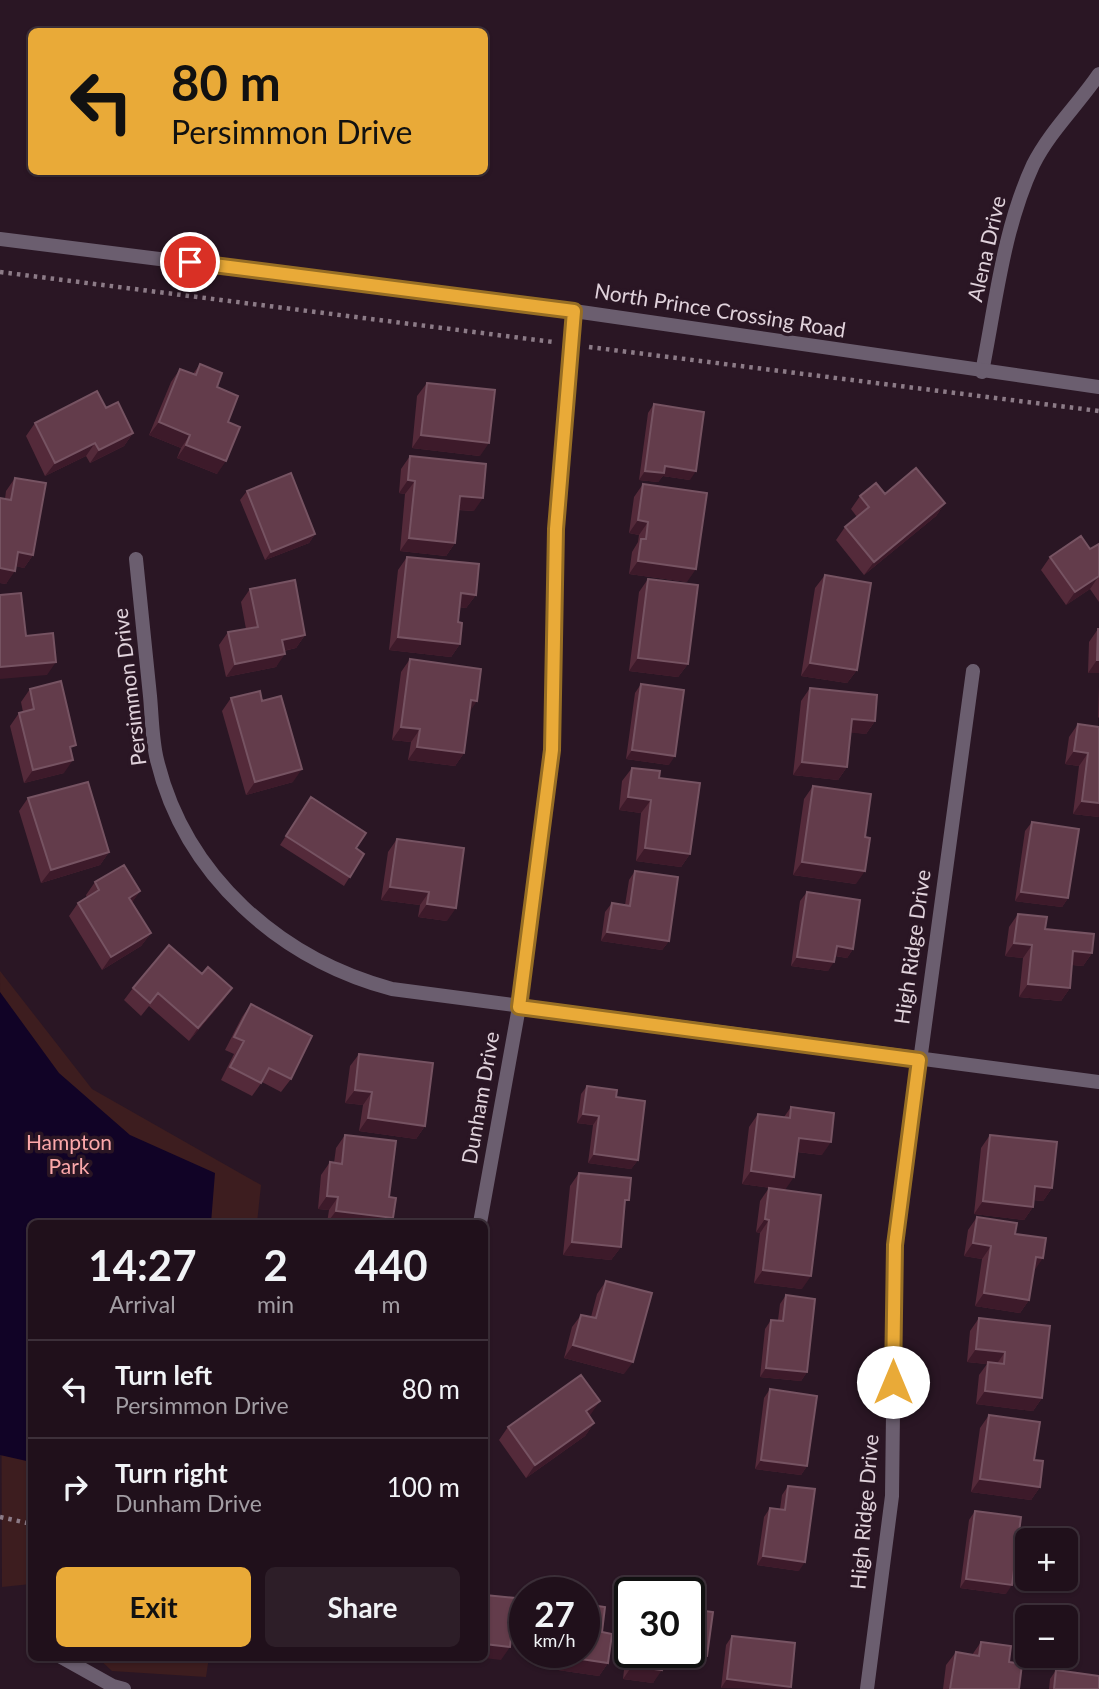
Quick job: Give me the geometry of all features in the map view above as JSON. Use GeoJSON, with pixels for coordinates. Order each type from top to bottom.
{"type":"FeatureCollection","features":[{"type":"Feature","properties":{"kind":"street","name":"Alena Drive"},"geometry":{"type":"LineString","coordinates":[[982,372],[1001,262],[1014,212],[1034,163],[1056,128],[1099,74]]}},
{"type":"Feature","properties":{"kind":"street","name":"North Prince Crossing Road"},"geometry":{"type":"LineString","coordinates":[[0,239],[574,311],[1099,387]]}},
{"type":"Feature","properties":{"kind":"street","name":"Dunham Drive"},"geometry":{"type":"LineString","coordinates":[[481,1220],[519,1007],[552,750],[556,529],[574,311]]}},
{"type":"Feature","properties":{"kind":"street","name":"Persimmon Drive"},"geometry":{"type":"LineString","coordinates":[[136,559],[156,758],[178,818],[212,877],[280,939],[315,961],[362,981],[392,989],[1099,1082]]}},
{"type":"Feature","properties":{"kind":"street","name":"High Ridge Drive"},"geometry":{"type":"LineString","coordinates":[[867,1689],[892,1496],[895,1245],[973,671]]}},
{"type":"Feature","properties":{"kind":"street"},"geometry":{"type":"LineString","coordinates":[[68,1661],[113,1686],[124,1689]]}},
{"type":"Feature","properties":{"kind":"path"},"geometry":{"type":"LineString","coordinates":[[0,1517],[28,1523]]}},
{"type":"Feature","properties":{"kind":"green space","name":"Hampton Park"},"geometry":{"type":"Polygon","coordinates":[[[0,971],[92,1089],[261,1185],[257,1220],[28,1220],[28,1584],[2,1587],[0,971]]]}},
{"type":"Feature","properties":{"kind":"green space"},"geometry":{"type":"Polygon","coordinates":[[[101,1661],[208,1661],[206,1677],[112,1671],[101,1661]]]}},
{"type":"Feature","properties":{"kind":"shaded area","name":"Hampton Park"},"geometry":{"type":"Polygon","coordinates":[[[0,992],[59,1073],[130,1135],[215,1173],[211,1220],[28,1220],[28,1461],[0,1455],[0,992]]]}},
{"type":"Feature","properties":{"kind":"building"},"geometry":{"type":"Polygon","coordinates":[[[200,364],[222,373],[217,387],[238,396],[228,422],[240,427],[226,461],[186,445],[190,435],[159,422],[180,369],[196,375],[200,364]]]}},
{"type":"Feature","properties":{"kind":"building"},"geometry":{"type":"Polygon","coordinates":[[[427,383],[495,390],[489,443],[421,435],[427,383]]]}},
{"type":"Feature","properties":{"kind":"building"},"geometry":{"type":"Polygon","coordinates":[[[97,391],[106,408],[118,402],[133,433],[99,450],[95,443],[55,463],[35,423],[97,391]]]}},
{"type":"Feature","properties":{"kind":"building"},"geometry":{"type":"Polygon","coordinates":[[[654,404],[704,412],[696,471],[665,466],[664,473],[645,471],[654,404]]]}},
{"type":"Feature","properties":{"kind":"building"},"geometry":{"type":"Polygon","coordinates":[[[410,456],[486,464],[483,498],[460,496],[455,543],[409,538],[415,481],[408,480],[410,456]]]}},
{"type":"Feature","properties":{"kind":"building"},"geometry":{"type":"Polygon","coordinates":[[[916,468],[945,503],[874,562],[845,527],[869,507],[860,496],[876,483],[885,494],[916,468]]]}},
{"type":"Feature","properties":{"kind":"building"},"geometry":{"type":"Polygon","coordinates":[[[291,473],[315,534],[271,552],[247,491],[291,473]]]}},
{"type":"Feature","properties":{"kind":"building"},"geometry":{"type":"Polygon","coordinates":[[[15,478],[46,483],[33,555],[18,552],[15,571],[0,568],[0,498],[11,500],[15,478]]]}},
{"type":"Feature","properties":{"kind":"building"},"geometry":{"type":"Polygon","coordinates":[[[643,484],[707,493],[696,569],[638,561],[641,539],[646,539],[648,522],[638,520],[643,484]]]}},
{"type":"Feature","properties":{"kind":"building"},"geometry":{"type":"Polygon","coordinates":[[[1081,536],[1090,549],[1099,544],[1099,576],[1075,592],[1050,557],[1081,536]]]}},
{"type":"Feature","properties":{"kind":"building"},"geometry":{"type":"Polygon","coordinates":[[[407,557],[479,564],[476,595],[461,593],[458,622],[462,623],[460,644],[398,637],[407,557]]]}},
{"type":"Feature","properties":{"kind":"building"},"geometry":{"type":"Polygon","coordinates":[[[825,575],[871,583],[857,670],[810,663],[825,575]]]}},
{"type":"Feature","properties":{"kind":"building"},"geometry":{"type":"Polygon","coordinates":[[[648,579],[698,585],[688,664],[638,658],[648,579]]]}},
{"type":"Feature","properties":{"kind":"building"},"geometry":{"type":"Polygon","coordinates":[[[295,580],[305,635],[282,640],[285,654],[235,664],[228,632],[258,627],[250,589],[295,580]]]}},
{"type":"Feature","properties":{"kind":"building"},"geometry":{"type":"Polygon","coordinates":[[[21,593],[26,636],[53,633],[56,662],[0,667],[0,595],[21,593]]]}},
{"type":"Feature","properties":{"kind":"building"},"geometry":{"type":"Polygon","coordinates":[[[1098,629],[1099,660],[1097,660],[1098,629]]]}},
{"type":"Feature","properties":{"kind":"building"},"geometry":{"type":"Polygon","coordinates":[[[410,659],[481,669],[477,701],[471,700],[464,753],[417,747],[420,729],[401,727],[410,659]]]}},
{"type":"Feature","properties":{"kind":"building"},"geometry":{"type":"Polygon","coordinates":[[[61,681],[76,745],[70,747],[73,760],[33,770],[19,713],[34,709],[30,689],[61,681]]]}},
{"type":"Feature","properties":{"kind":"building"},"geometry":{"type":"Polygon","coordinates":[[[641,684],[684,690],[675,756],[632,750],[641,684]]]}},
{"type":"Feature","properties":{"kind":"building"},"geometry":{"type":"Polygon","coordinates":[[[810,688],[877,695],[875,721],[852,719],[847,767],[802,762],[810,688]]]}},
{"type":"Feature","properties":{"kind":"building"},"geometry":{"type":"Polygon","coordinates":[[[260,691],[262,701],[281,696],[302,769],[255,782],[231,698],[260,691]]]}},
{"type":"Feature","properties":{"kind":"building"},"geometry":{"type":"Polygon","coordinates":[[[1078,724],[1099,727],[1099,803],[1082,801],[1088,753],[1074,751],[1078,724]]]}},
{"type":"Feature","properties":{"kind":"building"},"geometry":{"type":"Polygon","coordinates":[[[632,768],[660,771],[659,778],[700,783],[690,854],[645,848],[651,800],[628,797],[632,768]]]}},
{"type":"Feature","properties":{"kind":"building"},"geometry":{"type":"Polygon","coordinates":[[[88,782],[109,852],[51,870],[28,798],[88,782]]]}},
{"type":"Feature","properties":{"kind":"building"},"geometry":{"type":"Polygon","coordinates":[[[813,786],[871,794],[865,837],[870,838],[865,871],[802,862],[813,786]]]}},
{"type":"Feature","properties":{"kind":"building"},"geometry":{"type":"Polygon","coordinates":[[[311,797],[366,833],[356,848],[364,854],[350,877],[286,836],[311,797]]]}},
{"type":"Feature","properties":{"kind":"building"},"geometry":{"type":"Polygon","coordinates":[[[1032,822],[1079,829],[1068,898],[1021,892],[1032,822]]]}},
{"type":"Feature","properties":{"kind":"building"},"geometry":{"type":"Polygon","coordinates":[[[397,839],[464,848],[456,908],[427,904],[429,892],[390,887],[397,839]]]}},
{"type":"Feature","properties":{"kind":"building"},"geometry":{"type":"Polygon","coordinates":[[[124,865],[140,891],[129,898],[151,933],[111,957],[78,903],[99,890],[95,882],[124,865]]]}},
{"type":"Feature","properties":{"kind":"building"},"geometry":{"type":"Polygon","coordinates":[[[635,871],[678,877],[669,941],[607,932],[612,903],[630,906],[635,871]]]}},
{"type":"Feature","properties":{"kind":"building"},"geometry":{"type":"Polygon","coordinates":[[[807,892],[860,900],[853,949],[837,946],[834,962],[797,957],[807,892]]]}},
{"type":"Feature","properties":{"kind":"building"},"geometry":{"type":"Polygon","coordinates":[[[1018,914],[1047,917],[1045,929],[1094,934],[1092,953],[1073,951],[1070,988],[1028,984],[1032,945],[1014,943],[1018,914]]]}},
{"type":"Feature","properties":{"kind":"building"},"geometry":{"type":"Polygon","coordinates":[[[169,945],[202,974],[208,967],[232,988],[198,1028],[158,993],[150,1003],[133,988],[169,945]]]}},
{"type":"Feature","properties":{"kind":"building"},"geometry":{"type":"Polygon","coordinates":[[[251,1004],[312,1036],[291,1079],[269,1068],[261,1083],[230,1067],[244,1041],[234,1037],[251,1004]]]}},
{"type":"Feature","properties":{"kind":"building"},"geometry":{"type":"Polygon","coordinates":[[[359,1054],[433,1063],[425,1126],[368,1118],[372,1092],[355,1090],[359,1054]]]}},
{"type":"Feature","properties":{"kind":"building"},"geometry":{"type":"Polygon","coordinates":[[[587,1086],[617,1090],[616,1097],[645,1101],[638,1160],[594,1154],[599,1116],[583,1114],[587,1086]]]}},
{"type":"Feature","properties":{"kind":"building"},"geometry":{"type":"Polygon","coordinates":[[[791,1107],[834,1113],[831,1142],[799,1138],[794,1177],[751,1171],[758,1114],[790,1118],[791,1107]]]}},
{"type":"Feature","properties":{"kind":"building"},"geometry":{"type":"Polygon","coordinates":[[[345,1135],[396,1141],[389,1197],[396,1198],[393,1218],[336,1211],[338,1197],[327,1196],[330,1162],[342,1164],[345,1135]]]}},
{"type":"Feature","properties":{"kind":"building"},"geometry":{"type":"Polygon","coordinates":[[[990,1135],[1057,1142],[1052,1188],[1035,1186],[1033,1207],[983,1201],[990,1135]]]}},
{"type":"Feature","properties":{"kind":"building"},"geometry":{"type":"Polygon","coordinates":[[[579,1173],[631,1178],[629,1200],[625,1200],[621,1247],[572,1242],[579,1173]]]}},
{"type":"Feature","properties":{"kind":"building"},"geometry":{"type":"Polygon","coordinates":[[[769,1188],[821,1195],[811,1276],[763,1270],[769,1220],[765,1219],[769,1188]]]}},
{"type":"Feature","properties":{"kind":"building"},"geometry":{"type":"Polygon","coordinates":[[[977,1217],[1017,1223],[1015,1234],[1046,1238],[1043,1258],[1036,1257],[1029,1300],[984,1293],[991,1246],[973,1243],[977,1217]]]}},
{"type":"Feature","properties":{"kind":"building"},"geometry":{"type":"Polygon","coordinates":[[[606,1281],[652,1293],[633,1362],[573,1345],[581,1315],[596,1318],[606,1281]]]}},
{"type":"Feature","properties":{"kind":"building"},"geometry":{"type":"Polygon","coordinates":[[[786,1295],[815,1299],[807,1372],[766,1368],[771,1320],[783,1321],[786,1295]]]}},
{"type":"Feature","properties":{"kind":"building"},"geometry":{"type":"Polygon","coordinates":[[[979,1318],[1050,1326],[1042,1398],[985,1391],[988,1362],[1004,1364],[1005,1352],[976,1349],[979,1318]]]}},
{"type":"Feature","properties":{"kind":"building"},"geometry":{"type":"Polygon","coordinates":[[[581,1375],[600,1401],[586,1411],[594,1423],[535,1465],[508,1427],[581,1375]]]}},
{"type":"Feature","properties":{"kind":"building"},"geometry":{"type":"Polygon","coordinates":[[[770,1389],[817,1396],[807,1466],[761,1460],[770,1389]]]}},
{"type":"Feature","properties":{"kind":"building"},"geometry":{"type":"Polygon","coordinates":[[[989,1415],[1040,1422],[1034,1460],[1043,1461],[1040,1487],[980,1479],[989,1415]]]}},
{"type":"Feature","properties":{"kind":"building"},"geometry":{"type":"Polygon","coordinates":[[[788,1486],[815,1489],[805,1562],[763,1556],[770,1508],[785,1510],[788,1486]]]}},
{"type":"Feature","properties":{"kind":"building"},"geometry":{"type":"Polygon","coordinates":[[[975,1511],[1021,1517],[1020,1528],[1015,1528],[1012,1585],[966,1579],[975,1511]]]}},
{"type":"Feature","properties":{"kind":"building"},"geometry":{"type":"Polygon","coordinates":[[[488,1595],[509,1597],[509,1647],[488,1644],[488,1595]]]}},
{"type":"Feature","properties":{"kind":"building"},"geometry":{"type":"Polygon","coordinates":[[[600,1606],[605,1607],[602,1632],[612,1634],[608,1663],[600,1662],[600,1606]]]}},
{"type":"Feature","properties":{"kind":"building"},"geometry":{"type":"Polygon","coordinates":[[[705,1611],[713,1612],[705,1656],[705,1611]]]}},
{"type":"Feature","properties":{"kind":"building"},"geometry":{"type":"Polygon","coordinates":[[[732,1636],[795,1643],[791,1687],[727,1679],[732,1636]]]}},
{"type":"Feature","properties":{"kind":"building"},"geometry":{"type":"Polygon","coordinates":[[[981,1642],[1011,1646],[1009,1662],[1015,1663],[1015,1668],[1022,1668],[1019,1689],[950,1689],[956,1652],[979,1656],[981,1642]]]}},
{"type":"Feature","properties":{"kind":"building"},"geometry":{"type":"Polygon","coordinates":[[[1056,1670],[1099,1676],[1099,1689],[1054,1689],[1056,1670]]]}},
{"type":"Feature","properties":{"kind":"route"},"geometry":{"type":"LineString","coordinates":[[190,262],[574,311],[554,566],[552,750],[519,1007],[919,1060],[895,1245],[893,1382]]}}]}
